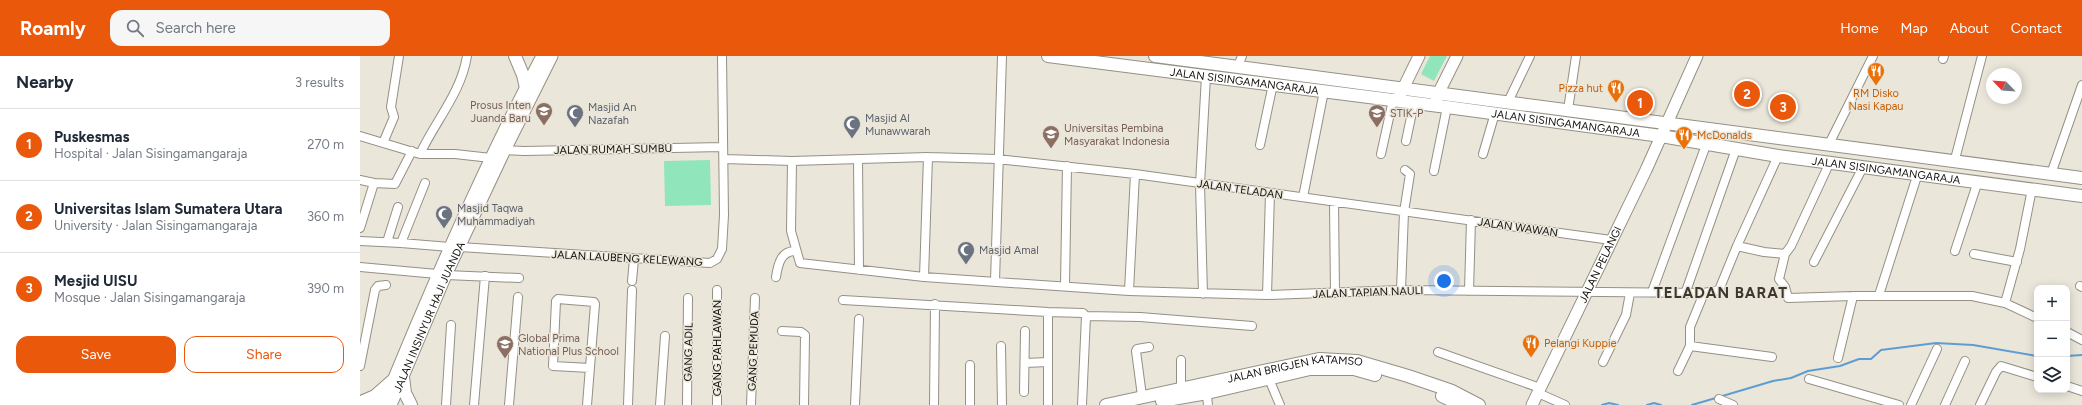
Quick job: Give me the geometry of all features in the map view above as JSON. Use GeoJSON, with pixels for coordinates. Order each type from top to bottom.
{"type":"FeatureCollection","features":[{"type":"Feature","properties":{"kind":"main road"},"geometry":{"type":"LineString","coordinates":[[514,56],[523,75],[526,88]]}},
{"type":"Feature","properties":{"kind":"main road","name":"JALAN INSINYUR HAJI JUANDA"},"geometry":{"type":"LineString","coordinates":[[455,247],[491,158],[542,56]]}},
{"type":"Feature","properties":{"kind":"main road","name":"JALAN INSINYUR HAJI JUANDA"},"geometry":{"type":"LineString","coordinates":[[383,405],[397,379],[455,247],[552,56]]}},
{"type":"Feature","properties":{"kind":"main road","name":"JALAN SISINGAMANGARAJA"},"geometry":{"type":"LineString","coordinates":[[1048,56],[1324,91],[1398,96],[1440,102],[1495,113],[1661,136],[1706,145],[1778,156],[1918,173],[2082,196]]}},
{"type":"Feature","properties":{"kind":"main road","name":"JALAN SISINGAMANGARAJA"},"geometry":{"type":"LineString","coordinates":[[1158,56],[1240,61],[1398,96],[1414,103],[1440,102],[1507,104],[1568,110],[1828,146],[1896,153],[1954,163],[2082,178]]}},
{"type":"Feature","properties":{"kind":"main road"},"geometry":{"type":"LineString","coordinates":[[1398,96],[1419,56]]}},
{"type":"Feature","properties":{"kind":"main road"},"geometry":{"type":"LineString","coordinates":[[1440,102],[1457,56]]}},
{"type":"Feature","properties":{"kind":"main road","name":"JALAN PELANGI"},"geometry":{"type":"LineString","coordinates":[[1532,405],[1661,136],[1697,56]]}},
{"type":"Feature","properties":{"kind":"main road","name":"JALAN BRIGJEN KATAMSO"},"geometry":{"type":"LineString","coordinates":[[1106,405],[1141,401],[1181,389],[1207,394],[1306,361],[1343,360],[1357,361],[1408,376],[1452,391],[1479,405]]}},
{"type":"Feature","properties":{"kind":"main road","name":"JALAN BRIGJEN KATAMSO"},"geometry":{"type":"LineString","coordinates":[[1141,401],[1158,403],[1207,394],[1310,369],[1354,369],[1426,390],[1461,405]]}},
{"type":"Feature","properties":{"kind":"main road"},"geometry":{"type":"LineString","coordinates":[[360,401],[375,396],[397,379],[411,405]]}},
{"type":"Feature","properties":{"kind":"main road","name":"JALAN INSINYUR HAJI JUANDA"},"geometry":{"type":"LineString","coordinates":[[391,405],[397,379]]}},
{"type":"Feature","properties":{"kind":"main road"},"geometry":{"type":"LineString","coordinates":[[360,401],[386,405]]}},
{"type":"Feature","properties":{"kind":"street"},"geometry":{"type":"LineString","coordinates":[[383,143],[394,117],[390,110],[399,56]]}},
{"type":"Feature","properties":{"kind":"street"},"geometry":{"type":"LineString","coordinates":[[360,180],[374,183],[395,184],[455,94],[461,80],[467,56]]}},
{"type":"Feature","properties":{"kind":"street","name":"JALAN LAUBENG KELEWANG"},"geometry":{"type":"LineString","coordinates":[[360,241],[401,242],[455,247],[710,263],[717,259],[722,249],[724,215],[722,56]]}},
{"type":"Feature","properties":{"kind":"street"},"geometry":{"type":"LineString","coordinates":[[995,281],[997,159],[1002,56]]}},
{"type":"Feature","properties":{"kind":"street"},"geometry":{"type":"LineString","coordinates":[[1507,104],[1530,56]]}},
{"type":"Feature","properties":{"kind":"street"},"geometry":{"type":"LineString","coordinates":[[1568,110],[1576,56]]}},
{"type":"Feature","properties":{"kind":"street"},"geometry":{"type":"LineString","coordinates":[[1828,146],[1873,56]]}},
{"type":"Feature","properties":{"kind":"street"},"geometry":{"type":"LineString","coordinates":[[1954,163],[1982,56]]}},
{"type":"Feature","properties":{"kind":"street"},"geometry":{"type":"LineString","coordinates":[[1203,294],[1200,184],[1206,76]]}},
{"type":"Feature","properties":{"kind":"street"},"geometry":{"type":"LineString","coordinates":[[1260,145],[1274,84]]}},
{"type":"Feature","properties":{"kind":"street"},"geometry":{"type":"LineString","coordinates":[[2051,174],[2082,85]]}},
{"type":"Feature","properties":{"kind":"street"},"geometry":{"type":"LineString","coordinates":[[1303,197],[1324,91]]}},
{"type":"Feature","properties":{"kind":"street"},"geometry":{"type":"LineString","coordinates":[[1381,154],[1398,96]]}},
{"type":"Feature","properties":{"kind":"street"},"geometry":{"type":"LineString","coordinates":[[1434,171],[1440,102]]}},
{"type":"Feature","properties":{"kind":"street"},"geometry":{"type":"LineString","coordinates":[[1406,141],[1414,103]]}},
{"type":"Feature","properties":{"kind":"street"},"geometry":{"type":"LineString","coordinates":[[1483,154],[1495,113]]}},
{"type":"Feature","properties":{"kind":"street"},"geometry":{"type":"LineString","coordinates":[[360,136],[416,152],[491,158]]}},
{"type":"Feature","properties":{"kind":"street"},"geometry":{"type":"LineString","coordinates":[[1652,292],[1706,145]]}},
{"type":"Feature","properties":{"kind":"street","name":"JALAN RUMAH SUMBU"},"geometry":{"type":"LineString","coordinates":[[505,150],[524,151],[722,147]]}},
{"type":"Feature","properties":{"kind":"street"},"geometry":{"type":"LineString","coordinates":[[1686,294],[1736,149]]}},
{"type":"Feature","properties":{"kind":"street"},"geometry":{"type":"LineString","coordinates":[[1778,156],[1736,246],[1764,252],[1785,254]]}},
{"type":"Feature","properties":{"kind":"street"},"geometry":{"type":"LineString","coordinates":[[924,277],[928,157]]}},
{"type":"Feature","properties":{"kind":"street","name":"JALAN TELADAN"},"geometry":{"type":"LineString","coordinates":[[724,159],[792,160],[928,157],[997,159],[1135,174],[1471,220]]}},
{"type":"Feature","properties":{"kind":"street"},"geometry":{"type":"LineString","coordinates":[[858,159],[859,270]]}},
{"type":"Feature","properties":{"kind":"street"},"geometry":{"type":"LineString","coordinates":[[792,160],[791,231],[795,251],[800,263],[924,277],[1065,285],[1129,291],[1135,174]]}},
{"type":"Feature","properties":{"kind":"street"},"geometry":{"type":"LineString","coordinates":[[1830,162],[1791,246],[1785,254],[1778,279],[1785,287],[1788,298],[1879,295],[1972,296],[2005,303],[2034,317]]}},
{"type":"Feature","properties":{"kind":"street"},"geometry":{"type":"LineString","coordinates":[[1065,285],[1067,166]]}},
{"type":"Feature","properties":{"kind":"street"},"geometry":{"type":"LineString","coordinates":[[1814,262],[1863,167]]}},
{"type":"Feature","properties":{"kind":"street"},"geometry":{"type":"LineString","coordinates":[[1401,290],[1404,212],[1410,174],[1405,170]]}},
{"type":"Feature","properties":{"kind":"street"},"geometry":{"type":"LineString","coordinates":[[1879,295],[1918,173]]}},
{"type":"Feature","properties":{"kind":"street"},"geometry":{"type":"LineString","coordinates":[[1955,252],[1978,181]]}},
{"type":"Feature","properties":{"kind":"street"},"geometry":{"type":"LineString","coordinates":[[360,228],[374,183]]}},
{"type":"Feature","properties":{"kind":"street"},"geometry":{"type":"LineString","coordinates":[[401,242],[425,183]]}},
{"type":"Feature","properties":{"kind":"street"},"geometry":{"type":"LineString","coordinates":[[2005,303],[2017,262],[2032,189]]}},
{"type":"Feature","properties":{"kind":"street"},"geometry":{"type":"LineString","coordinates":[[1267,295],[1270,193]]}},
{"type":"Feature","properties":{"kind":"street"},"geometry":{"type":"LineString","coordinates":[[1334,202],[1335,294]]}},
{"type":"Feature","properties":{"kind":"street"},"geometry":{"type":"LineString","coordinates":[[387,242],[398,207]]}},
{"type":"Feature","properties":{"kind":"street","name":"JALAN WAWAN"},"geometry":{"type":"LineString","coordinates":[[1469,291],[1471,220],[1611,240]]}},
{"type":"Feature","properties":{"kind":"street","name":"JALAN TAPIAN NAULI"},"geometry":{"type":"LineString","coordinates":[[1129,291],[1267,295],[1335,294],[1401,290],[1586,291],[1704,294],[1716,292],[1736,246]]}},
{"type":"Feature","properties":{"kind":"street"},"geometry":{"type":"LineString","coordinates":[[776,277],[777,267],[782,257],[788,252],[795,251]]}},
{"type":"Feature","properties":{"kind":"street"},"geometry":{"type":"LineString","coordinates":[[1974,254],[2017,262]]}},
{"type":"Feature","properties":{"kind":"street"},"geometry":{"type":"LineString","coordinates":[[628,405],[634,258]]}},
{"type":"Feature","properties":{"kind":"street"},"geometry":{"type":"LineString","coordinates":[[360,267],[442,275],[519,278]]}},
{"type":"Feature","properties":{"kind":"street"},"geometry":{"type":"LineString","coordinates":[[474,405],[485,276]]}},
{"type":"Feature","properties":{"kind":"street"},"geometry":{"type":"LineString","coordinates":[[360,366],[375,290],[378,286],[386,285]]}},
{"type":"Feature","properties":{"kind":"street","name":"GANG PAHLAWAN"},"geometry":{"type":"LineString","coordinates":[[717,290],[717,405]]}},
{"type":"Feature","properties":{"kind":"street"},"geometry":{"type":"LineString","coordinates":[[1603,362],[1626,314],[1630,292]]}},
{"type":"Feature","properties":{"kind":"street"},"geometry":{"type":"LineString","coordinates":[[1678,371],[1691,340],[1692,324],[1704,294]]}},
{"type":"Feature","properties":{"kind":"street"},"geometry":{"type":"LineString","coordinates":[[1838,358],[1854,296]]}},
{"type":"Feature","properties":{"kind":"street"},"geometry":{"type":"LineString","coordinates":[[509,405],[518,297]]}},
{"type":"Feature","properties":{"kind":"street","name":"GANG ADIL"},"geometry":{"type":"LineString","coordinates":[[687,405],[688,298]]}},
{"type":"Feature","properties":{"kind":"street","name":"GANG PEMUDA"},"geometry":{"type":"LineString","coordinates":[[751,405],[755,298]]}},
{"type":"Feature","properties":{"kind":"street"},"geometry":{"type":"LineString","coordinates":[[587,405],[590,368],[594,302],[557,300],[553,366],[590,368]]}},
{"type":"Feature","properties":{"kind":"street"},"geometry":{"type":"LineString","coordinates":[[843,300],[1083,313],[1086,316],[1140,317],[1252,326]]}},
{"type":"Feature","properties":{"kind":"street"},"geometry":{"type":"LineString","coordinates":[[934,405],[935,304]]}},
{"type":"Feature","properties":{"kind":"street"},"geometry":{"type":"LineString","coordinates":[[1048,312],[1048,405]]}},
{"type":"Feature","properties":{"kind":"street"},"geometry":{"type":"LineString","coordinates":[[1082,405],[1086,316]]}},
{"type":"Feature","properties":{"kind":"street"},"geometry":{"type":"LineString","coordinates":[[855,405],[859,319]]}},
{"type":"Feature","properties":{"kind":"street"},"geometry":{"type":"LineString","coordinates":[[446,405],[451,325]]}},
{"type":"Feature","properties":{"kind":"street"},"geometry":{"type":"LineString","coordinates":[[782,331],[801,332],[805,335],[804,405]]}},
{"type":"Feature","properties":{"kind":"street"},"geometry":{"type":"LineString","coordinates":[[1024,392],[1025,331]]}},
{"type":"Feature","properties":{"kind":"street"},"geometry":{"type":"LineString","coordinates":[[2070,334],[2082,340]]}},
{"type":"Feature","properties":{"kind":"street"},"geometry":{"type":"LineString","coordinates":[[660,405],[665,336]]}},
{"type":"Feature","properties":{"kind":"street"},"geometry":{"type":"LineString","coordinates":[[1691,340],[1772,357]]}},
{"type":"Feature","properties":{"kind":"street"},"geometry":{"type":"LineString","coordinates":[[1001,346],[1002,405]]}},
{"type":"Feature","properties":{"kind":"street"},"geometry":{"type":"LineString","coordinates":[[1141,401],[1136,351],[1137,349],[1149,348]]}},
{"type":"Feature","properties":{"kind":"street"},"geometry":{"type":"LineString","coordinates":[[1911,405],[1937,350]]}},
{"type":"Feature","properties":{"kind":"street"},"geometry":{"type":"LineString","coordinates":[[1438,352],[1539,391],[1565,405]]}},
{"type":"Feature","properties":{"kind":"street"},"geometry":{"type":"LineString","coordinates":[[1181,360],[1181,389]]}},
{"type":"Feature","properties":{"kind":"street"},"geometry":{"type":"LineString","coordinates":[[1945,405],[1965,361]]}},
{"type":"Feature","properties":{"kind":"street"},"geometry":{"type":"LineString","coordinates":[[1025,363],[1048,362]]}},
{"type":"Feature","properties":{"kind":"street"},"geometry":{"type":"LineString","coordinates":[[970,365],[970,405]]}},
{"type":"Feature","properties":{"kind":"street"},"geometry":{"type":"LineString","coordinates":[[1980,405],[1996,372],[2001,366],[2034,376]]}},
{"type":"Feature","properties":{"kind":"street"},"geometry":{"type":"LineString","coordinates":[[1269,379],[1280,405]]}},
{"type":"Feature","properties":{"kind":"street"},"geometry":{"type":"LineString","coordinates":[[1809,379],[1899,405]]}},
{"type":"Feature","properties":{"kind":"street"},"geometry":{"type":"LineString","coordinates":[[2070,387],[2082,391]]}},
{"type":"Feature","properties":{"kind":"street"},"geometry":{"type":"LineString","coordinates":[[1719,399],[1733,405]]}},
{"type":"Feature","properties":{"kind":"green space"},"geometry":{"type":"Polygon","coordinates":[[[1430,56],[1447,56],[1434,81],[1421,74],[1430,56]]]}},
{"type":"Feature","properties":{"kind":"green space"},"geometry":{"type":"Polygon","coordinates":[[[710,160],[711,205],[665,206],[664,161],[710,160]]]}},
{"type":"Feature","properties":{"kind":"waterway"},"geometry":{"type":"LineString","coordinates":[[1692,405],[1773,381],[1791,378],[1808,371],[1840,366],[1859,359],[1871,359],[1881,350],[1936,343],[1973,345],[2034,355]]}},
{"type":"Feature","properties":{"kind":"waterway"},"geometry":{"type":"LineString","coordinates":[[2070,356],[2082,355]]}},
{"type":"Feature","properties":{"kind":"waterway"},"geometry":{"type":"LineString","coordinates":[[1602,405],[1609,403],[1618,405]]}},
{"type":"Feature","properties":{"kind":"waterway"},"geometry":{"type":"LineString","coordinates":[[1647,405],[1654,403],[1661,405]]}},
{"type":"Feature","properties":{"kind":"place","name":"RM Disko Nasi Kapau"},"geometry":{"type":"Point","coordinates":[1876,86]}},
{"type":"Feature","properties":{"kind":"place","name":"Universitas Islam Sumatera Utara"},"geometry":{"type":"Point","coordinates":[1747,94]}},
{"type":"Feature","properties":{"kind":"place","name":"Pizza hut"},"geometry":{"type":"Point","coordinates":[1616,103]}},
{"type":"Feature","properties":{"kind":"place","name":"Puskesmas"},"geometry":{"type":"Point","coordinates":[1640,103]}},
{"type":"Feature","properties":{"kind":"place","name":"Mesjid UISU"},"geometry":{"type":"Point","coordinates":[1783,107]}},
{"type":"Feature","properties":{"kind":"place","name":"Prosus Inten Juanda Baru"},"geometry":{"type":"Point","coordinates":[544,126]}},
{"type":"Feature","properties":{"kind":"place","name":"Masjid An Nazafah"},"geometry":{"type":"Point","coordinates":[575,128]}},
{"type":"Feature","properties":{"kind":"place","name":"STIK-P"},"geometry":{"type":"Point","coordinates":[1377,128]}},
{"type":"Feature","properties":{"kind":"place","name":"Masjid Al Munawwarah"},"geometry":{"type":"Point","coordinates":[852,139]}},
{"type":"Feature","properties":{"kind":"place","name":"Universitas Pembina Masyarakat Indonesia"},"geometry":{"type":"Point","coordinates":[1051,149]}},
{"type":"Feature","properties":{"kind":"place","name":"McDonalds"},"geometry":{"type":"Point","coordinates":[1684,150]}},
{"type":"Feature","properties":{"kind":"place","name":"Masjid Taqwa Muhammadiyah"},"geometry":{"type":"Point","coordinates":[444,229]}},
{"type":"Feature","properties":{"kind":"place","name":"Masjid Amal"},"geometry":{"type":"Point","coordinates":[966,265]}},
{"type":"Feature","properties":{"kind":"place","name":"Pelangi Kuppie"},"geometry":{"type":"Point","coordinates":[1531,358]}},
{"type":"Feature","properties":{"kind":"place","name":"Global Prima National Plus School"},"geometry":{"type":"Point","coordinates":[505,359]}},
{"type":"Feature","properties":{"kind":"district","name":"TELADAN BARAT"},"geometry":{"type":"Point","coordinates":[1721,293]}}]}
